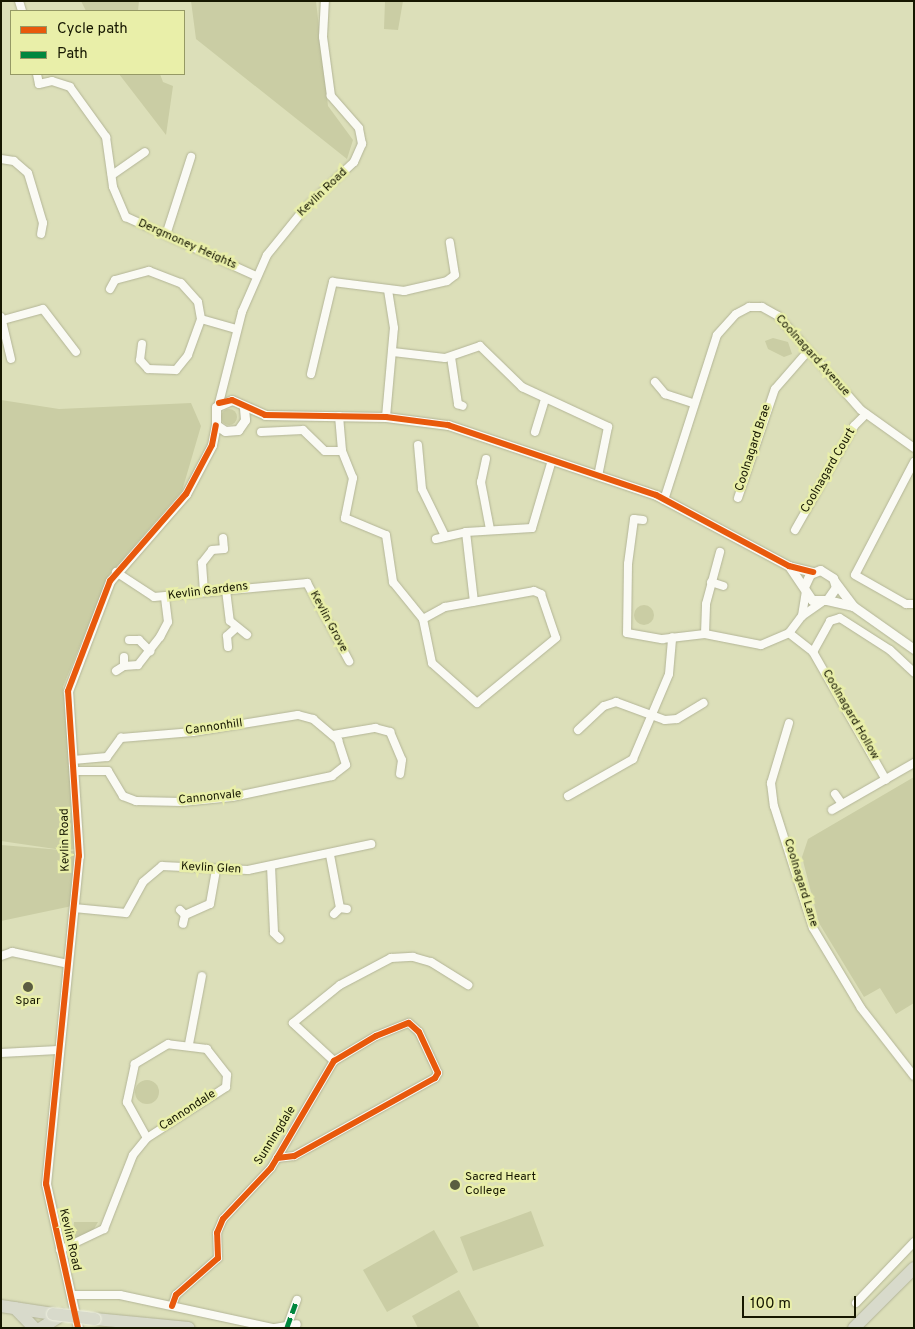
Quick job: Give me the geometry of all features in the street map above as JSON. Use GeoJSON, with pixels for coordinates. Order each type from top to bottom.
{"type":"FeatureCollection","features":[{"type":"Feature","properties":{"kind":"highway"},"geometry":{"type":"LineString","coordinates":[[854,1328],[914,1268]]}},
{"type":"Feature","properties":{"kind":"highway"},"geometry":{"type":"LineString","coordinates":[[1,1306],[38,1312],[52,1319],[95,1319],[189,1328]]}},
{"type":"Feature","properties":{"kind":"highway"},"geometry":{"type":"LineString","coordinates":[[15,1308],[35,1328]]}},
{"type":"Feature","properties":{"kind":"street","name":"Kevlin Road"},"geometry":{"type":"LineString","coordinates":[[219,403],[227,383],[236,329],[256,276],[288,229],[343,174],[362,144],[359,128],[331,96],[323,37],[325,1]]}},
{"type":"Feature","properties":{"kind":"street","name":"Dergmoney Heights"},"geometry":{"type":"LineString","coordinates":[[37,75],[39,84],[52,82],[70,87],[106,138],[118,206],[126,217],[256,276]]}},
{"type":"Feature","properties":{"kind":"street"},"geometry":{"type":"LineString","coordinates":[[112,175],[145,152]]}},
{"type":"Feature","properties":{"kind":"street"},"geometry":{"type":"LineString","coordinates":[[166,235],[191,157]]}},
{"type":"Feature","properties":{"kind":"street"},"geometry":{"type":"LineString","coordinates":[[1,158],[14,161],[28,173],[42,223],[41,234]]}},
{"type":"Feature","properties":{"kind":"street"},"geometry":{"type":"LineString","coordinates":[[311,374],[333,282],[388,290],[447,281],[455,275],[450,242]]}},
{"type":"Feature","properties":{"kind":"street"},"geometry":{"type":"LineString","coordinates":[[110,289],[116,280],[149,271],[181,283],[198,302],[200,319],[185,361],[176,370],[148,369],[140,360],[142,344]]}},
{"type":"Feature","properties":{"kind":"street"},"geometry":{"type":"LineString","coordinates":[[386,416],[393,352],[388,290]]}},
{"type":"Feature","properties":{"kind":"street","name":"Coolnagard Avenue"},"geometry":{"type":"LineString","coordinates":[[664,500],[693,403],[716,336],[736,314],[748,308],[762,307],[778,316],[866,414],[914,448]]}},
{"type":"Feature","properties":{"kind":"street"},"geometry":{"type":"LineString","coordinates":[[11,359],[2,318],[43,309],[76,352]]}},
{"type":"Feature","properties":{"kind":"street"},"geometry":{"type":"LineString","coordinates":[[200,319],[236,329]]}},
{"type":"Feature","properties":{"kind":"street"},"geometry":{"type":"LineString","coordinates":[[393,352],[451,357],[480,346],[522,387],[544,400],[608,427],[598,476]]}},
{"type":"Feature","properties":{"kind":"street","name":"Coolnagard Brae"},"geometry":{"type":"LineString","coordinates":[[738,498],[775,389],[808,351]]}},
{"type":"Feature","properties":{"kind":"street"},"geometry":{"type":"LineString","coordinates":[[451,357],[458,404],[463,406]]}},
{"type":"Feature","properties":{"kind":"street"},"geometry":{"type":"LineString","coordinates":[[655,382],[665,394],[693,403]]}},
{"type":"Feature","properties":{"kind":"street","name":"Kevlin Road"},"geometry":{"type":"LineString","coordinates":[[227,383],[232,400]]}},
{"type":"Feature","properties":{"kind":"street"},"geometry":{"type":"LineString","coordinates":[[265,415],[230,432],[216,425],[214,412],[219,403],[232,400],[244,408],[265,415],[386,416],[448,425],[598,476],[664,500],[789,566],[813,572],[825,571],[853,606],[914,648]]}},
{"type":"Feature","properties":{"kind":"street"},"geometry":{"type":"LineString","coordinates":[[535,432],[544,400]]}},
{"type":"Feature","properties":{"kind":"street"},"geometry":{"type":"LineString","coordinates":[[244,408],[244,424]]}},
{"type":"Feature","properties":{"kind":"street","name":"Coolnagard Court"},"geometry":{"type":"LineString","coordinates":[[795,530],[854,426],[866,414]]}},
{"type":"Feature","properties":{"kind":"street"},"geometry":{"type":"LineString","coordinates":[[339,416],[342,451],[353,478],[345,518],[386,535],[393,582],[423,619],[432,663],[470,698],[484,701],[556,638],[541,594],[445,607],[423,619]]}},
{"type":"Feature","properties":{"kind":"street","name":"Kevlin Road"},"geometry":{"type":"LineString","coordinates":[[78,1328],[46,1184],[79,847],[68,691],[71,676],[116,572],[186,494],[212,445],[216,425]]}},
{"type":"Feature","properties":{"kind":"street"},"geometry":{"type":"LineString","coordinates":[[261,432],[303,430],[325,451],[342,451]]}},
{"type":"Feature","properties":{"kind":"street","name":"Kevlin Road"},"geometry":{"type":"LineString","coordinates":[[212,445],[230,432]]}},
{"type":"Feature","properties":{"kind":"street"},"geometry":{"type":"LineString","coordinates":[[418,445],[422,489],[445,536]]}},
{"type":"Feature","properties":{"kind":"street"},"geometry":{"type":"LineString","coordinates":[[486,459],[481,482],[490,529]]}},
{"type":"Feature","properties":{"kind":"street"},"geometry":{"type":"LineString","coordinates":[[436,539],[490,529],[532,528],[552,460]]}},
{"type":"Feature","properties":{"kind":"street"},"geometry":{"type":"LineString","coordinates":[[914,462],[855,575],[906,604],[914,604]]}},
{"type":"Feature","properties":{"kind":"street"},"geometry":{"type":"LineString","coordinates":[[643,520],[634,519],[628,564],[627,633],[672,638],[705,634],[760,645],[789,634],[802,616],[825,601],[835,582]]}},
{"type":"Feature","properties":{"kind":"street"},"geometry":{"type":"LineString","coordinates":[[466,532],[474,602]]}},
{"type":"Feature","properties":{"kind":"street"},"geometry":{"type":"LineString","coordinates":[[204,592],[202,563],[212,550],[224,549],[223,538]]}},
{"type":"Feature","properties":{"kind":"street"},"geometry":{"type":"LineString","coordinates":[[705,634],[711,582],[720,552]]}},
{"type":"Feature","properties":{"kind":"street"},"geometry":{"type":"LineString","coordinates":[[789,566],[805,590],[825,601],[853,606]]}},
{"type":"Feature","properties":{"kind":"street","name":"Kevlin Gardens"},"geometry":{"type":"LineString","coordinates":[[116,572],[142,593],[165,597],[307,583]]}},
{"type":"Feature","properties":{"kind":"street"},"geometry":{"type":"LineString","coordinates":[[802,616],[805,590],[813,572]]}},
{"type":"Feature","properties":{"kind":"street"},"geometry":{"type":"LineString","coordinates":[[711,582],[723,586]]}},
{"type":"Feature","properties":{"kind":"street","name":"Kevlin Grove"},"geometry":{"type":"LineString","coordinates":[[307,583],[349,661]]}},
{"type":"Feature","properties":{"kind":"street"},"geometry":{"type":"LineString","coordinates":[[226,590],[230,621],[247,635]]}},
{"type":"Feature","properties":{"kind":"street"},"geometry":{"type":"LineString","coordinates":[[116,671],[124,666],[138,665],[150,651],[168,622],[165,597]]}},
{"type":"Feature","properties":{"kind":"street"},"geometry":{"type":"LineString","coordinates":[[813,652],[830,621],[840,618],[890,650],[914,672]]}},
{"type":"Feature","properties":{"kind":"street"},"geometry":{"type":"LineString","coordinates":[[228,646],[227,636],[237,627]]}},
{"type":"Feature","properties":{"kind":"street","name":"Coolnagard Hollow"},"geometry":{"type":"LineString","coordinates":[[789,634],[813,652],[886,780]]}},
{"type":"Feature","properties":{"kind":"street"},"geometry":{"type":"LineString","coordinates":[[568,796],[633,759],[669,674],[672,638]]}},
{"type":"Feature","properties":{"kind":"street"},"geometry":{"type":"LineString","coordinates":[[130,640],[139,640],[150,651]]}},
{"type":"Feature","properties":{"kind":"street"},"geometry":{"type":"LineString","coordinates":[[124,657],[124,666]]}},
{"type":"Feature","properties":{"kind":"street"},"geometry":{"type":"LineString","coordinates":[[578,730],[604,706],[616,702],[651,714],[677,719],[704,703]]}},
{"type":"Feature","properties":{"kind":"street","name":"Cannonhill"},"geometry":{"type":"LineString","coordinates":[[73,760],[107,757],[121,738],[193,732],[298,715],[313,719],[333,736],[344,758]]}},
{"type":"Feature","properties":{"kind":"street","name":"Coolnagard Lane"},"geometry":{"type":"LineString","coordinates":[[788,723],[772,783],[774,806],[813,928],[861,1008],[914,1076]]}},
{"type":"Feature","properties":{"kind":"street"},"geometry":{"type":"LineString","coordinates":[[333,736],[375,728],[390,732],[402,760],[400,774]]}},
{"type":"Feature","properties":{"kind":"street","name":"Cannonvale"},"geometry":{"type":"LineString","coordinates":[[74,771],[108,772],[124,796],[136,801],[182,802],[232,797],[332,776],[344,770],[344,758]]}},
{"type":"Feature","properties":{"kind":"street"},"geometry":{"type":"LineString","coordinates":[[832,810],[914,763]]}},
{"type":"Feature","properties":{"kind":"street"},"geometry":{"type":"LineString","coordinates":[[835,794],[842,804]]}},
{"type":"Feature","properties":{"kind":"street","name":"Kevlin Glen"},"geometry":{"type":"LineString","coordinates":[[74,908],[126,913],[143,882],[162,866],[216,870],[271,866],[330,856],[371,844]]}},
{"type":"Feature","properties":{"kind":"street"},"geometry":{"type":"LineString","coordinates":[[330,856],[340,910]]}},
{"type":"Feature","properties":{"kind":"street"},"geometry":{"type":"LineString","coordinates":[[271,866],[274,937]]}},
{"type":"Feature","properties":{"kind":"street"},"geometry":{"type":"LineString","coordinates":[[183,924],[182,913],[210,904],[216,870]]}},
{"type":"Feature","properties":{"kind":"street"},"geometry":{"type":"LineString","coordinates":[[1,956],[12,952],[68,964]]}},
{"type":"Feature","properties":{"kind":"street"},"geometry":{"type":"LineString","coordinates":[[334,1061],[293,1023],[340,985],[391,958],[413,957],[432,962],[468,985]]}},
{"type":"Feature","properties":{"kind":"street"},"geometry":{"type":"LineString","coordinates":[[189,1044],[202,976]]}},
{"type":"Feature","properties":{"kind":"street","name":"Sunningdale"},"geometry":{"type":"LineString","coordinates":[[172,1306],[176,1295],[218,1258],[217,1233],[223,1219],[277,1158],[334,1061],[376,1036],[409,1023],[419,1032],[438,1073],[435,1078],[294,1156],[277,1158]]}},
{"type":"Feature","properties":{"kind":"street","name":"Cannondale"},"geometry":{"type":"LineString","coordinates":[[60,1250],[104,1229],[133,1155],[147,1138],[226,1087],[227,1075],[207,1049],[189,1044],[168,1044],[135,1064],[127,1102],[147,1138]]}},
{"type":"Feature","properties":{"kind":"street"},"geometry":{"type":"LineString","coordinates":[[1,1053],[58,1050]]}},
{"type":"Feature","properties":{"kind":"street"},"geometry":{"type":"LineString","coordinates":[[856,1303],[914,1242]]}},
{"type":"Feature","properties":{"kind":"street"},"geometry":{"type":"LineString","coordinates":[[71,1296],[120,1295],[274,1328],[297,1324]]}},
{"type":"Feature","properties":{"kind":"street"},"geometry":{"type":"LineString","coordinates":[[287,1327],[297,1300]]}},
{"type":"Feature","properties":{"kind":"street"},"geometry":{"type":"LineString","coordinates":[[35,1328],[38,1312]]}},
{"type":"Feature","properties":{"kind":"green space"},"geometry":{"type":"Polygon","coordinates":[[[81,1],[139,1],[138,10],[86,10],[81,1]]]}},
{"type":"Feature","properties":{"kind":"green space"},"geometry":{"type":"Polygon","coordinates":[[[191,1],[316,1],[328,106],[353,140],[347,159],[196,39],[191,1]]]}},
{"type":"Feature","properties":{"kind":"green space"},"geometry":{"type":"Polygon","coordinates":[[[385,1],[403,1],[398,30],[384,29],[385,1]]]}},
{"type":"Feature","properties":{"kind":"green space"},"geometry":{"type":"Polygon","coordinates":[[[120,75],[160,75],[163,82],[173,86],[166,135],[120,75]]]}},
{"type":"Feature","properties":{"kind":"green space"},"geometry":{"type":"Polygon","coordinates":[[[773,338],[788,342],[792,354],[784,357],[768,349],[765,341],[773,338]]]}},
{"type":"Feature","properties":{"kind":"green space"},"geometry":{"type":"Polygon","coordinates":[[[1,400],[59,409],[191,403],[201,426],[182,491],[109,575],[63,687],[76,849],[66,850],[78,852],[72,906],[1,921],[1,845],[62,850],[1,841],[1,400]]]}},
{"type":"Feature","properties":{"kind":"green space"},"geometry":{"type":"Polygon","coordinates":[[[226,409],[232,409],[237,414],[235,423],[226,425],[221,420],[221,414],[226,409]]]}},
{"type":"Feature","properties":{"kind":"green space"},"geometry":{"type":"Polygon","coordinates":[[[644,605],[651,608],[654,615],[651,622],[644,625],[637,622],[634,615],[637,608],[644,605]]]}},
{"type":"Feature","properties":{"kind":"green space"},"geometry":{"type":"Polygon","coordinates":[[[914,777],[914,1003],[896,1014],[880,988],[864,997],[819,923],[802,857],[808,839],[914,777]]]}},
{"type":"Feature","properties":{"kind":"green space"},"geometry":{"type":"Polygon","coordinates":[[[147,1080],[152,1081],[158,1087],[158,1097],[152,1103],[147,1104],[142,1103],[136,1097],[135,1092],[136,1087],[142,1081],[147,1080]]]}},
{"type":"Feature","properties":{"kind":"green space"},"geometry":{"type":"Polygon","coordinates":[[[531,1211],[544,1246],[473,1271],[460,1237],[531,1211]]]}},
{"type":"Feature","properties":{"kind":"green space"},"geometry":{"type":"Polygon","coordinates":[[[74,1222],[98,1222],[92,1232],[72,1240],[74,1222]]]}},
{"type":"Feature","properties":{"kind":"green space"},"geometry":{"type":"Polygon","coordinates":[[[434,1230],[458,1272],[387,1312],[363,1270],[434,1230]]]}},
{"type":"Feature","properties":{"kind":"green space"},"geometry":{"type":"Polygon","coordinates":[[[459,1290],[480,1328],[418,1328],[412,1316],[459,1290]]]}},
{"type":"Feature","properties":{"kind":"marked path"},"geometry":{"type":"LineString","coordinates":[[287,1327],[297,1300]]}},
{"type":"Feature","properties":{"kind":"cycle path"},"geometry":{"type":"LineString","coordinates":[[219,403],[232,400],[265,415],[386,417],[448,425],[656,495],[789,566],[813,572]]}},
{"type":"Feature","properties":{"kind":"cycle path"},"geometry":{"type":"LineString","coordinates":[[78,1328],[46,1184],[79,856],[68,691],[110,581],[186,494],[212,445],[216,425]]}},
{"type":"Feature","properties":{"kind":"cycle path"},"geometry":{"type":"LineString","coordinates":[[172,1306],[176,1295],[218,1258],[217,1233],[223,1219],[271,1168],[334,1061],[376,1036],[409,1023],[419,1032],[438,1073],[435,1078],[294,1156],[277,1158]]}},
{"type":"Feature","properties":{"kind":"place","name":"Spar"},"geometry":{"type":"Point","coordinates":[28,987]}},
{"type":"Feature","properties":{"kind":"place","name":"Sacred Heart College"},"geometry":{"type":"Point","coordinates":[455,1185]}}]}
